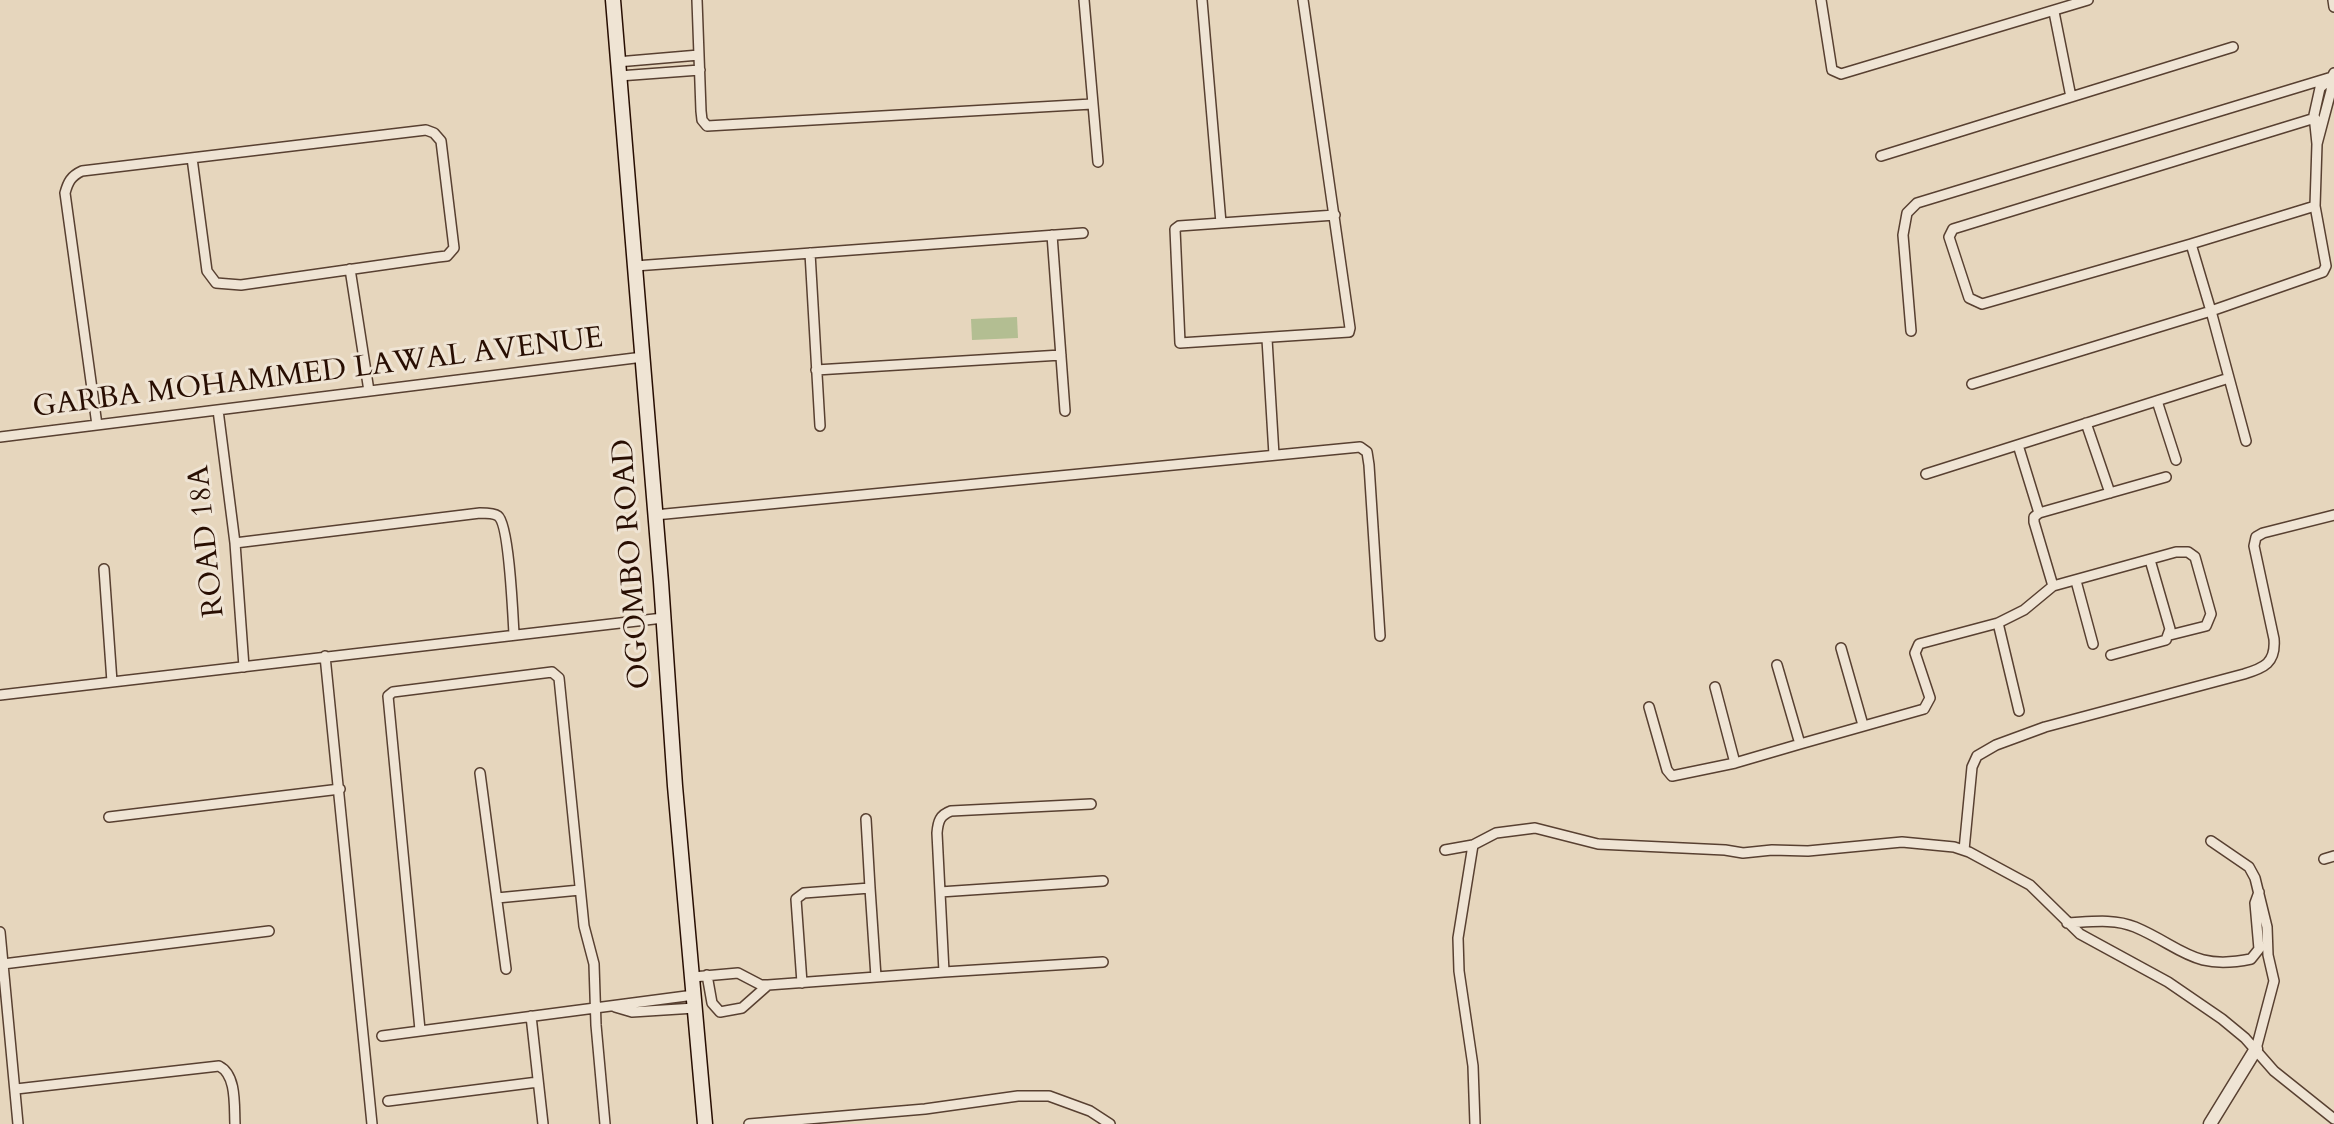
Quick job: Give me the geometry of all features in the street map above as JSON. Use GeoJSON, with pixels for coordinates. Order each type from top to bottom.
{"type":"FeatureCollection","features":[{"type":"Feature","properties":{"kind":"main road","name":"OGOMBO ROAD"},"geometry":{"type":"LineString","coordinates":[[613,0],[675,786],[700,976],[695,1002],[705,1124]]}},
{"type":"Feature","properties":{"kind":"street"},"geometry":{"type":"LineString","coordinates":[[697,0],[702,120],[707,126],[1092,104]]}},
{"type":"Feature","properties":{"kind":"street"},"geometry":{"type":"LineString","coordinates":[[1084,0],[1098,162]]}},
{"type":"Feature","properties":{"kind":"street"},"geometry":{"type":"LineString","coordinates":[[1202,0],[1221,223]]}},
{"type":"Feature","properties":{"kind":"street"},"geometry":{"type":"LineString","coordinates":[[1303,0],[1335,215],[1349,332],[1183,344],[1179,340],[1175,229],[1179,226],[1335,215]]}},
{"type":"Feature","properties":{"kind":"street"},"geometry":{"type":"LineString","coordinates":[[1821,0],[1832,70],[1841,74],[2088,0]]}},
{"type":"Feature","properties":{"kind":"street"},"geometry":{"type":"LineString","coordinates":[[2333,0],[2334,7]]}},
{"type":"Feature","properties":{"kind":"street"},"geometry":{"type":"LineString","coordinates":[[2054,12],[2071,97]]}},
{"type":"Feature","properties":{"kind":"street"},"geometry":{"type":"LineString","coordinates":[[1881,156],[2233,47]]}},
{"type":"Feature","properties":{"kind":"street"},"geometry":{"type":"LineString","coordinates":[[618,69],[699,55]]}},
{"type":"Feature","properties":{"kind":"street"},"geometry":{"type":"LineString","coordinates":[[618,69],[700,70]]}},
{"type":"Feature","properties":{"kind":"street"},"geometry":{"type":"LineString","coordinates":[[1972,384],[2211,311],[2323,272],[2326,266],[2315,206],[2315,118],[2320,88],[2333,75]]}},
{"type":"Feature","properties":{"kind":"street"},"geometry":{"type":"LineString","coordinates":[[2317,144],[2333,75]]}},
{"type":"Feature","properties":{"kind":"street"},"geometry":{"type":"LineString","coordinates":[[1911,331],[1903,235],[1907,213],[1917,203],[2333,75]]}},
{"type":"Feature","properties":{"kind":"street"},"geometry":{"type":"LineString","coordinates":[[2315,118],[1953,229],[1949,237],[1969,298],[1982,304],[2315,206]]}},
{"type":"Feature","properties":{"kind":"street"},"geometry":{"type":"LineString","coordinates":[[97,425],[65,193],[72,177],[82,171],[426,130],[441,141],[447,169],[455,242],[452,252],[438,257],[241,285],[216,283],[207,271],[192,158]]}},
{"type":"Feature","properties":{"kind":"street"},"geometry":{"type":"LineString","coordinates":[[635,266],[1083,233]]}},
{"type":"Feature","properties":{"kind":"street"},"geometry":{"type":"LineString","coordinates":[[1052,235],[1065,411]]}},
{"type":"Feature","properties":{"kind":"street"},"geometry":{"type":"LineString","coordinates":[[2191,244],[2246,441]]}},
{"type":"Feature","properties":{"kind":"street"},"geometry":{"type":"LineString","coordinates":[[810,253],[820,426]]}},
{"type":"Feature","properties":{"kind":"street"},"geometry":{"type":"LineString","coordinates":[[350,269],[369,391]]}},
{"type":"Feature","properties":{"kind":"street"},"geometry":{"type":"LineString","coordinates":[[1267,339],[1274,455]]}},
{"type":"Feature","properties":{"kind":"street"},"geometry":{"type":"LineString","coordinates":[[816,370],[1061,355]]}},
{"type":"Feature","properties":{"kind":"street","name":"GARBA MOHAMMED LAWAL AVENUE"},"geometry":{"type":"LineString","coordinates":[[0,437],[643,357]]}},
{"type":"Feature","properties":{"kind":"street"},"geometry":{"type":"LineString","coordinates":[[1926,474],[2229,378]]}},
{"type":"Feature","properties":{"kind":"street"},"geometry":{"type":"LineString","coordinates":[[2157,401],[2176,460]]}},
{"type":"Feature","properties":{"kind":"street","name":"ROAD 18A"},"geometry":{"type":"LineString","coordinates":[[218,410],[235,543],[244,667]]}},
{"type":"Feature","properties":{"kind":"street"},"geometry":{"type":"LineString","coordinates":[[2086,423],[2110,493]]}},
{"type":"Feature","properties":{"kind":"street"},"geometry":{"type":"LineString","coordinates":[[2018,445],[2039,513]]}},
{"type":"Feature","properties":{"kind":"street"},"geometry":{"type":"LineString","coordinates":[[655,515],[1357,447],[1366,450],[1371,475],[1380,636]]}},
{"type":"Feature","properties":{"kind":"street"},"geometry":{"type":"LineString","coordinates":[[2053,586],[2034,517],[2166,477]]}},
{"type":"Feature","properties":{"kind":"street"},"geometry":{"type":"LineString","coordinates":[[235,543],[480,513],[498,515],[502,519],[506,538],[514,634]]}},
{"type":"Feature","properties":{"kind":"street"},"geometry":{"type":"LineString","coordinates":[[1964,850],[1972,767],[1977,756],[1996,745],[2045,727],[2244,674],[2263,668],[2271,661],[2275,650],[2274,639],[2254,546],[2256,537],[2334,515]]}},
{"type":"Feature","properties":{"kind":"street"},"geometry":{"type":"LineString","coordinates":[[1649,707],[1667,770],[1672,776],[1735,763],[1924,709],[1930,698],[1915,653],[1919,644],[1998,623],[2024,610],[2053,586],[2176,552],[2192,554],[2211,614],[2206,626],[2111,655]]}},
{"type":"Feature","properties":{"kind":"street"},"geometry":{"type":"LineString","coordinates":[[2150,560],[2170,635]]}},
{"type":"Feature","properties":{"kind":"street"},"geometry":{"type":"LineString","coordinates":[[104,569],[112,682]]}},
{"type":"Feature","properties":{"kind":"street"},"geometry":{"type":"LineString","coordinates":[[2076,581],[2093,644]]}},
{"type":"Feature","properties":{"kind":"street"},"geometry":{"type":"LineString","coordinates":[[0,695],[663,618]]}},
{"type":"Feature","properties":{"kind":"street"},"geometry":{"type":"LineString","coordinates":[[1998,623],[2019,711]]}},
{"type":"Feature","properties":{"kind":"street"},"geometry":{"type":"LineString","coordinates":[[1841,648],[1863,725]]}},
{"type":"Feature","properties":{"kind":"street"},"geometry":{"type":"LineString","coordinates":[[325,656],[372,1124]]}},
{"type":"Feature","properties":{"kind":"street"},"geometry":{"type":"LineString","coordinates":[[1777,665],[1800,744]]}},
{"type":"Feature","properties":{"kind":"street"},"geometry":{"type":"LineString","coordinates":[[420,1030],[387,700],[390,694],[547,672],[557,675],[580,890],[586,936],[592,951],[605,1124]]}},
{"type":"Feature","properties":{"kind":"street"},"geometry":{"type":"LineString","coordinates":[[1715,687],[1735,763]]}},
{"type":"Feature","properties":{"kind":"street"},"geometry":{"type":"LineString","coordinates":[[480,773],[506,969]]}},
{"type":"Feature","properties":{"kind":"street"},"geometry":{"type":"LineString","coordinates":[[109,817],[340,789]]}},
{"type":"Feature","properties":{"kind":"street"},"geometry":{"type":"LineString","coordinates":[[944,972],[937,833],[942,815],[951,811],[1091,804]]}},
{"type":"Feature","properties":{"kind":"street"},"geometry":{"type":"LineString","coordinates":[[866,819],[876,977]]}},
{"type":"Feature","properties":{"kind":"street"},"geometry":{"type":"LineString","coordinates":[[1445,850],[1473,845],[1496,833],[1535,828],[1598,844],[1743,853],[1808,851],[1902,842],[1964,850],[2030,885],[2067,923],[2095,945],[2194,998],[2256,1049],[2274,1071],[2334,1119]]}},
{"type":"Feature","properties":{"kind":"street"},"geometry":{"type":"LineString","coordinates":[[2210,1124],[2256,1049],[2274,981],[2268,955],[2267,927],[2249,867],[2211,841]]}},
{"type":"Feature","properties":{"kind":"street"},"geometry":{"type":"LineString","coordinates":[[1473,845],[1458,938],[1459,971],[1473,1066],[1475,1124]]}},
{"type":"Feature","properties":{"kind":"street"},"geometry":{"type":"LineString","coordinates":[[940,892],[1103,881]]}},
{"type":"Feature","properties":{"kind":"street"},"geometry":{"type":"LineString","coordinates":[[802,983],[796,903],[799,895],[870,888]]}},
{"type":"Feature","properties":{"kind":"street"},"geometry":{"type":"LineString","coordinates":[[497,898],[580,890]]}},
{"type":"Feature","properties":{"kind":"street"},"geometry":{"type":"LineString","coordinates":[[2067,923],[2116,922],[2134,926],[2200,960],[2229,964],[2251,959],[2259,949],[2255,903],[2259,892]]}},
{"type":"Feature","properties":{"kind":"street"},"geometry":{"type":"LineString","coordinates":[[3,964],[269,931]]}},
{"type":"Feature","properties":{"kind":"street"},"geometry":{"type":"LineString","coordinates":[[0,932],[18,1124]]}},
{"type":"Feature","properties":{"kind":"street"},"geometry":{"type":"LineString","coordinates":[[768,985],[742,1008],[720,1012],[712,1003],[700,976],[738,973],[761,985],[768,985],[1103,962]]}},
{"type":"Feature","properties":{"kind":"street"},"geometry":{"type":"LineString","coordinates":[[382,1036],[612,1006],[695,1002]]}},
{"type":"Feature","properties":{"kind":"street"},"geometry":{"type":"LineString","coordinates":[[531,1016],[543,1124]]}},
{"type":"Feature","properties":{"kind":"street"},"geometry":{"type":"LineString","coordinates":[[16,1089],[219,1066],[226,1070],[231,1081],[235,1124]]}},
{"type":"Feature","properties":{"kind":"street"},"geometry":{"type":"LineString","coordinates":[[388,1101],[538,1082]]}},
{"type":"Feature","properties":{"kind":"street"},"geometry":{"type":"LineString","coordinates":[[749,1124],[925,1109],[1018,1096],[1049,1096],[1090,1111],[1110,1124]]}},
{"type":"Feature","properties":{"kind":"green space"},"geometry":{"type":"Polygon","coordinates":[[[1017,317],[1018,338],[972,340],[971,319],[1017,317]]]}}]}
